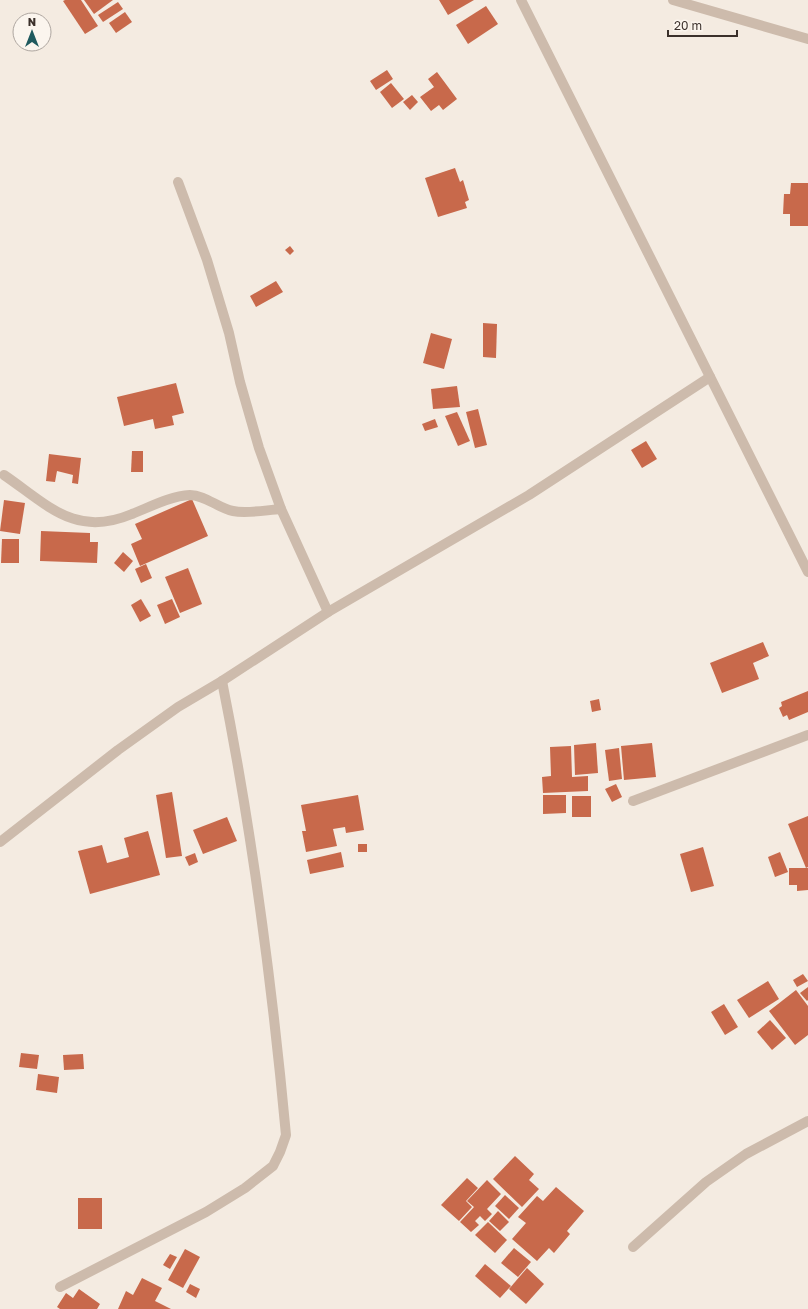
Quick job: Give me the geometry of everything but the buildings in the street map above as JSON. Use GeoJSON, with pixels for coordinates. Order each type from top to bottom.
{"type":"FeatureCollection","features":[{"type":"Feature","properties":{"kind":"street"},"geometry":{"type":"LineString","coordinates":[[521,0],[808,572]]}},
{"type":"Feature","properties":{"kind":"street"},"geometry":{"type":"LineString","coordinates":[[673,0],[808,39]]}},
{"type":"Feature","properties":{"kind":"street"},"geometry":{"type":"LineString","coordinates":[[178,182],[207,260],[257,441],[281,509],[328,612]]}},
{"type":"Feature","properties":{"kind":"street"},"geometry":{"type":"LineString","coordinates":[[0,842],[124,746],[178,707],[222,681],[328,612],[529,495],[710,377]]}},
{"type":"Feature","properties":{"kind":"street"},"geometry":{"type":"LineString","coordinates":[[4,475],[64,517],[86,522],[107,522],[123,518],[166,501],[191,495],[234,511],[281,509]]}},
{"type":"Feature","properties":{"kind":"street"},"geometry":{"type":"LineString","coordinates":[[60,1287],[206,1212],[244,1188],[273,1166],[286,1135],[276,1020],[260,905],[234,739],[222,681]]}},
{"type":"Feature","properties":{"kind":"street"},"geometry":{"type":"LineString","coordinates":[[633,802],[808,735]]}},
{"type":"Feature","properties":{"kind":"street"},"geometry":{"type":"LineString","coordinates":[[633,1247],[706,1182],[746,1154],[808,1121]]}}]}
